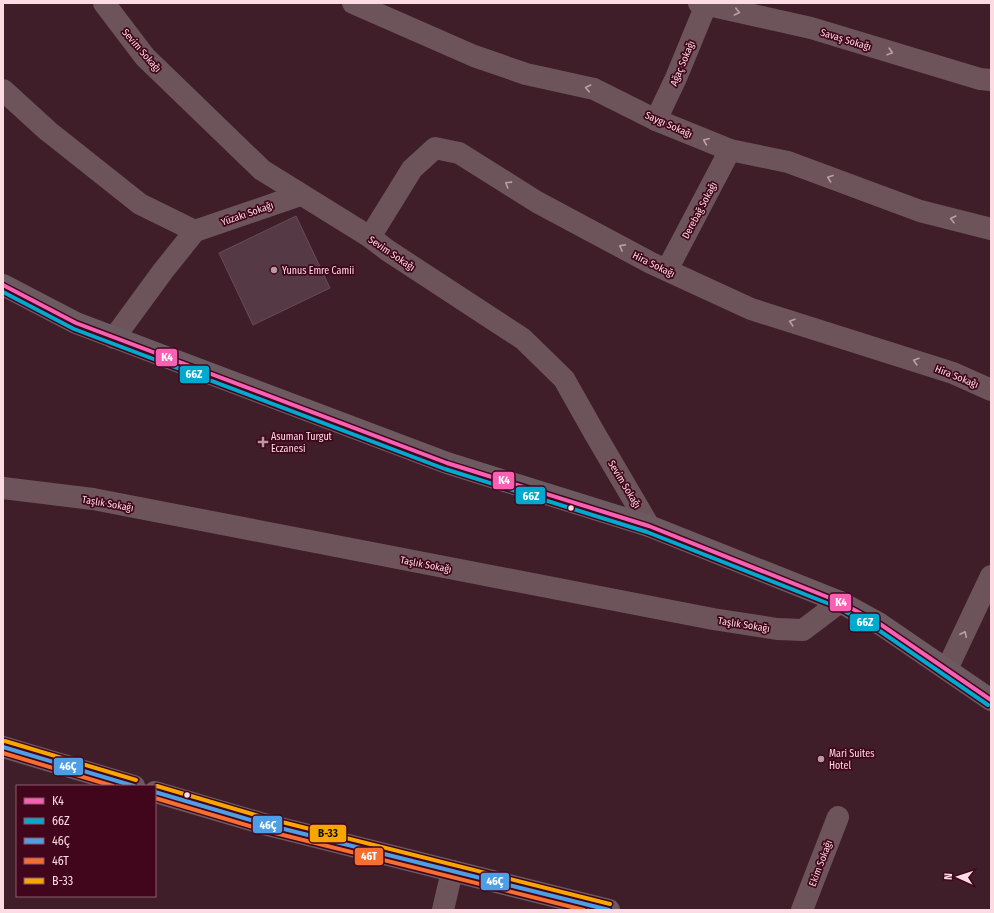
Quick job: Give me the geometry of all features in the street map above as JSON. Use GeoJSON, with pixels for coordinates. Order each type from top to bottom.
{"type":"FeatureCollection","features":[{"type":"Feature","properties":{"kind":"main road"},"geometry":{"type":"LineString","coordinates":[[3,285],[76,323],[114,338],[447,463],[649,526],[840,602],[880,624],[991,700]]}},
{"type":"Feature","properties":{"kind":"main road"},"geometry":{"type":"LineString","coordinates":[[3,747],[131,785]]}},
{"type":"Feature","properties":{"kind":"main road"},"geometry":{"type":"LineString","coordinates":[[156,792],[264,824],[608,910]]}},
{"type":"Feature","properties":{"kind":"street","name":"Sevim Sokağı"},"geometry":{"type":"LineString","coordinates":[[104,3],[146,57],[262,170],[300,195],[370,237],[387,250],[523,339],[564,379],[649,526]]}},
{"type":"Feature","properties":{"kind":"street","name":"Saygı Sokağı"},"geometry":{"type":"LineString","coordinates":[[353,3],[474,56],[526,74],[594,89],[656,120],[730,150],[788,162],[920,211],[991,229]]}},
{"type":"Feature","properties":{"kind":"street","name":"Ağaç Sokağı"},"geometry":{"type":"LineString","coordinates":[[656,120],[676,78],[702,4]]}},
{"type":"Feature","properties":{"kind":"street","name":"Savaş Sokağı"},"geometry":{"type":"LineString","coordinates":[[702,4],[810,28],[980,79],[991,80]]}},
{"type":"Feature","properties":{"kind":"street"},"geometry":{"type":"LineString","coordinates":[[3,90],[48,131],[140,204],[195,231],[163,270],[114,338]]}},
{"type":"Feature","properties":{"kind":"street","name":"Hira Sokağı"},"geometry":{"type":"LineString","coordinates":[[370,237],[412,169],[434,148],[459,153],[537,202],[667,270],[751,309],[953,373],[991,390]]}},
{"type":"Feature","properties":{"kind":"street","name":"Derebağ Sokağı"},"geometry":{"type":"LineString","coordinates":[[667,270],[730,150]]}},
{"type":"Feature","properties":{"kind":"street","name":"Yüzakı Sokağı"},"geometry":{"type":"LineString","coordinates":[[195,231],[300,195]]}},
{"type":"Feature","properties":{"kind":"street","name":"Taşlık Sokağı"},"geometry":{"type":"LineString","coordinates":[[3,488],[93,499],[712,619],[777,629],[803,630],[840,602]]}},
{"type":"Feature","properties":{"kind":"street"},"geometry":{"type":"LineString","coordinates":[[947,669],[991,576]]}},
{"type":"Feature","properties":{"kind":"street","name":"Ekim Sokağı"},"geometry":{"type":"LineString","coordinates":[[802,910],[838,817]]}},
{"type":"Feature","properties":{"kind":"street"},"geometry":{"type":"LineString","coordinates":[[443,910],[452,871]]}},
{"type":"Feature","properties":{"kind":"building","name":"Yunus Emre Camii"},"geometry":{"type":"Polygon","coordinates":[[[296,216],[330,288],[253,325],[219,253],[296,216]]]}},
{"type":"Feature","properties":{"kind":"transit line","name":"K4"},"geometry":{"type":"LineString","coordinates":[[3,285],[76,323],[447,463],[649,526],[840,602],[880,624],[991,700]]}},
{"type":"Feature","properties":{"kind":"transit line","name":"66Z"},"geometry":{"type":"LineString","coordinates":[[3,292],[74,329],[445,469],[647,532],[837,607],[877,629],[988,705]]}},
{"type":"Feature","properties":{"kind":"transit line","name":"B-33"},"geometry":{"type":"LineString","coordinates":[[5,741],[136,780]]}},
{"type":"Feature","properties":{"kind":"transit line","name":"46Ç"},"geometry":{"type":"LineString","coordinates":[[3,747],[131,785]]}},
{"type":"Feature","properties":{"kind":"transit line","name":"46T"},"geometry":{"type":"LineString","coordinates":[[3,753],[110,785]]}},
{"type":"Feature","properties":{"kind":"transit line","name":"B-33"},"geometry":{"type":"LineString","coordinates":[[157,786],[266,818],[610,904]]}},
{"type":"Feature","properties":{"kind":"transit line","name":"46Ç"},"geometry":{"type":"LineString","coordinates":[[156,792],[264,824],[609,910]]}},
{"type":"Feature","properties":{"kind":"transit line","name":"46T"},"geometry":{"type":"LineString","coordinates":[[156,798],[263,830],[584,910]]}},
{"type":"Feature","properties":{"kind":"place","name":"Yunus Emre Camii"},"geometry":{"type":"Point","coordinates":[274,270]}},
{"type":"Feature","properties":{"kind":"place","name":"Asuman Turgut Eczanesi"},"geometry":{"type":"Point","coordinates":[263,442]}},
{"type":"Feature","properties":{"kind":"place","name":"Mari Suites Hotel"},"geometry":{"type":"Point","coordinates":[821,759]}}]}
